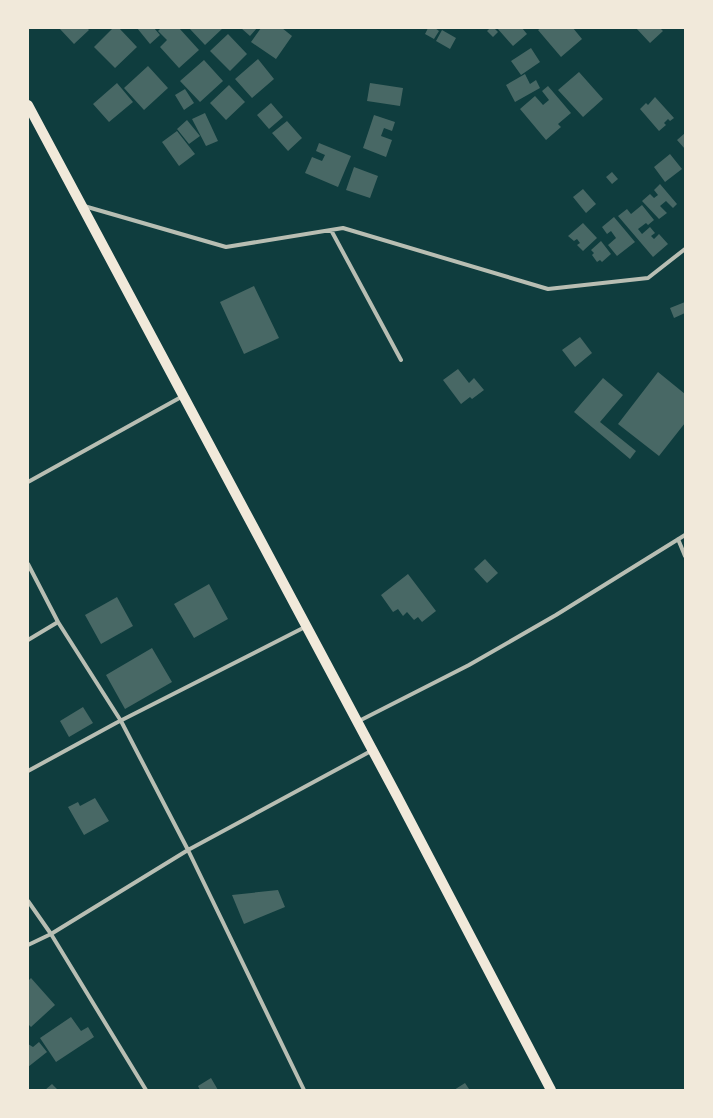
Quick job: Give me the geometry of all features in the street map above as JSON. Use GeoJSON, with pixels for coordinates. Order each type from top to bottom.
{"type":"FeatureCollection","features":[{"type":"Feature","properties":{"kind":"main road"},"geometry":{"type":"LineString","coordinates":[[28,105],[371,751],[397,796],[551,1090]]}},
{"type":"Feature","properties":{"kind":"street"},"geometry":{"type":"LineString","coordinates":[[82,206],[226,247],[343,228],[548,289],[648,278],[685,249]]}},
{"type":"Feature","properties":{"kind":"street"},"geometry":{"type":"LineString","coordinates":[[331,230],[401,360]]}},
{"type":"Feature","properties":{"kind":"street"},"geometry":{"type":"LineString","coordinates":[[28,482],[183,396]]}},
{"type":"Feature","properties":{"kind":"street"},"geometry":{"type":"LineString","coordinates":[[356,722],[469,665],[556,615],[685,535]]}},
{"type":"Feature","properties":{"kind":"street"},"geometry":{"type":"LineString","coordinates":[[678,539],[685,556]]}},
{"type":"Feature","properties":{"kind":"street"},"geometry":{"type":"LineString","coordinates":[[28,564],[58,622],[121,721],[188,850],[304,1090]]}},
{"type":"Feature","properties":{"kind":"street"},"geometry":{"type":"LineString","coordinates":[[28,640],[58,622]]}},
{"type":"Feature","properties":{"kind":"street"},"geometry":{"type":"LineString","coordinates":[[28,771],[121,721],[305,627]]}},
{"type":"Feature","properties":{"kind":"street"},"geometry":{"type":"LineString","coordinates":[[28,945],[51,934],[188,850],[371,751]]}},
{"type":"Feature","properties":{"kind":"street"},"geometry":{"type":"LineString","coordinates":[[28,902],[51,934],[146,1090]]}},
{"type":"Feature","properties":{"kind":"building"},"geometry":{"type":"Polygon","coordinates":[[[59,28],[87,28],[89,30],[74,44],[59,28]]]}},
{"type":"Feature","properties":{"kind":"building"},"geometry":{"type":"Polygon","coordinates":[[[113,28],[119,28],[137,47],[115,68],[94,47],[113,28]]]}},
{"type":"Feature","properties":{"kind":"building"},"geometry":{"type":"Polygon","coordinates":[[[137,28],[154,28],[160,35],[150,44],[137,28]]]}},
{"type":"Feature","properties":{"kind":"building"},"geometry":{"type":"Polygon","coordinates":[[[161,28],[179,28],[199,50],[179,68],[160,47],[167,40],[158,31],[161,28]]]}},
{"type":"Feature","properties":{"kind":"building"},"geometry":{"type":"Polygon","coordinates":[[[189,28],[223,28],[205,45],[189,28]]]}},
{"type":"Feature","properties":{"kind":"building"},"geometry":{"type":"Polygon","coordinates":[[[241,28],[257,28],[250,36],[241,28]]]}},
{"type":"Feature","properties":{"kind":"building"},"geometry":{"type":"Polygon","coordinates":[[[261,28],[282,28],[292,36],[276,59],[251,42],[261,28]]]}},
{"type":"Feature","properties":{"kind":"building"},"geometry":{"type":"Polygon","coordinates":[[[428,28],[435,28],[439,31],[434,39],[425,34],[428,28]]]}},
{"type":"Feature","properties":{"kind":"building"},"geometry":{"type":"Polygon","coordinates":[[[490,28],[494,28],[498,32],[493,37],[487,31],[490,28]]]}},
{"type":"Feature","properties":{"kind":"building"},"geometry":{"type":"Polygon","coordinates":[[[497,28],[522,28],[527,34],[513,46],[497,28]]]}},
{"type":"Feature","properties":{"kind":"building"},"geometry":{"type":"Polygon","coordinates":[[[541,28],[573,28],[582,39],[561,57],[538,30],[541,28]]]}},
{"type":"Feature","properties":{"kind":"building"},"geometry":{"type":"Polygon","coordinates":[[[636,28],[660,28],[663,31],[650,43],[636,28]]]}},
{"type":"Feature","properties":{"kind":"building"},"geometry":{"type":"Polygon","coordinates":[[[442,30],[456,38],[450,49],[436,41],[442,30]]]}},
{"type":"Feature","properties":{"kind":"building"},"geometry":{"type":"Polygon","coordinates":[[[228,34],[247,54],[230,71],[210,51],[228,34]]]}},
{"type":"Feature","properties":{"kind":"building"},"geometry":{"type":"Polygon","coordinates":[[[531,48],[540,62],[521,75],[511,61],[531,48]]]}},
{"type":"Feature","properties":{"kind":"building"},"geometry":{"type":"Polygon","coordinates":[[[258,59],[274,79],[252,98],[235,79],[258,59]]]}},
{"type":"Feature","properties":{"kind":"building"},"geometry":{"type":"Polygon","coordinates":[[[204,60],[223,81],[200,102],[180,81],[204,60]]]}},
{"type":"Feature","properties":{"kind":"building"},"geometry":{"type":"Polygon","coordinates":[[[148,66],[168,88],[144,110],[124,88],[148,66]]]}},
{"type":"Feature","properties":{"kind":"building"},"geometry":{"type":"Polygon","coordinates":[[[579,72],[603,99],[583,117],[558,90],[579,72]]]}},
{"type":"Feature","properties":{"kind":"building"},"geometry":{"type":"Polygon","coordinates":[[[525,74],[530,84],[536,80],[540,88],[515,102],[506,85],[525,74]]]}},
{"type":"Feature","properties":{"kind":"building"},"geometry":{"type":"Polygon","coordinates":[[[117,83],[133,102],[109,122],[93,104],[117,83]]]}},
{"type":"Feature","properties":{"kind":"building"},"geometry":{"type":"Polygon","coordinates":[[[370,83],[403,88],[400,106],[367,101],[370,83]]]}},
{"type":"Feature","properties":{"kind":"building"},"geometry":{"type":"Polygon","coordinates":[[[229,85],[245,102],[226,120],[210,103],[229,85]]]}},
{"type":"Feature","properties":{"kind":"building"},"geometry":{"type":"Polygon","coordinates":[[[548,86],[571,113],[558,124],[561,127],[546,140],[520,109],[535,96],[543,105],[549,100],[542,91],[548,86]]]}},
{"type":"Feature","properties":{"kind":"building"},"geometry":{"type":"Polygon","coordinates":[[[185,89],[194,103],[184,110],[175,95],[185,89]]]}},
{"type":"Feature","properties":{"kind":"building"},"geometry":{"type":"Polygon","coordinates":[[[655,97],[674,118],[670,121],[668,119],[664,123],[666,125],[659,131],[640,109],[646,103],[648,105],[655,97]]]}},
{"type":"Feature","properties":{"kind":"building"},"geometry":{"type":"Polygon","coordinates":[[[271,103],[283,117],[269,129],[257,115],[271,103]]]}},
{"type":"Feature","properties":{"kind":"building"},"geometry":{"type":"Polygon","coordinates":[[[205,113],[218,141],[206,146],[192,119],[205,113]]]}},
{"type":"Feature","properties":{"kind":"building"},"geometry":{"type":"Polygon","coordinates":[[[374,115],[395,122],[392,131],[384,128],[381,136],[392,140],[386,157],[363,148],[374,115]]]}},
{"type":"Feature","properties":{"kind":"building"},"geometry":{"type":"Polygon","coordinates":[[[187,120],[200,136],[189,144],[177,129],[187,120]]]}},
{"type":"Feature","properties":{"kind":"building"},"geometry":{"type":"Polygon","coordinates":[[[287,121],[302,138],[288,151],[272,133],[287,121]]]}},
{"type":"Feature","properties":{"kind":"building"},"geometry":{"type":"Polygon","coordinates":[[[177,131],[195,154],[179,166],[162,142],[177,131]]]}},
{"type":"Feature","properties":{"kind":"building"},"geometry":{"type":"Polygon","coordinates":[[[685,133],[685,149],[677,140],[685,133]]]}},
{"type":"Feature","properties":{"kind":"building"},"geometry":{"type":"Polygon","coordinates":[[[319,143],[351,156],[338,187],[305,173],[312,157],[322,161],[325,155],[316,151],[319,143]]]}},
{"type":"Feature","properties":{"kind":"building"},"geometry":{"type":"Polygon","coordinates":[[[670,154],[682,169],[665,182],[654,167],[670,154]]]}},
{"type":"Feature","properties":{"kind":"building"},"geometry":{"type":"Polygon","coordinates":[[[354,167],[378,176],[370,198],[346,190],[354,167]]]}},
{"type":"Feature","properties":{"kind":"building"},"geometry":{"type":"Polygon","coordinates":[[[612,172],[618,179],[612,184],[606,177],[612,172]]]}},
{"type":"Feature","properties":{"kind":"building"},"geometry":{"type":"Polygon","coordinates":[[[660,184],[677,204],[673,208],[666,201],[660,206],[667,213],[659,219],[642,201],[650,194],[654,198],[658,195],[654,190],[660,184]]]}},
{"type":"Feature","properties":{"kind":"building"},"geometry":{"type":"Polygon","coordinates":[[[583,189],[596,204],[586,213],[573,197],[583,189]]]}},
{"type":"Feature","properties":{"kind":"building"},"geometry":{"type":"Polygon","coordinates":[[[642,205],[654,220],[648,225],[646,223],[638,229],[642,234],[650,227],[655,233],[651,236],[654,239],[659,234],[668,244],[653,257],[618,216],[627,209],[631,214],[642,205]]]}},
{"type":"Feature","properties":{"kind":"building"},"geometry":{"type":"Polygon","coordinates":[[[614,217],[635,242],[617,256],[608,245],[616,238],[611,231],[607,234],[602,227],[614,217]]]}},
{"type":"Feature","properties":{"kind":"building"},"geometry":{"type":"Polygon","coordinates":[[[583,223],[597,238],[583,251],[577,245],[580,243],[577,239],[574,241],[568,236],[583,223]]]}},
{"type":"Feature","properties":{"kind":"building"},"geometry":{"type":"Polygon","coordinates":[[[601,241],[611,254],[602,262],[600,260],[597,262],[592,255],[594,253],[591,250],[601,241]]]}},
{"type":"Feature","properties":{"kind":"building"},"geometry":{"type":"Polygon","coordinates":[[[254,286],[279,338],[244,354],[220,302],[254,286]]]}},
{"type":"Feature","properties":{"kind":"building"},"geometry":{"type":"Polygon","coordinates":[[[685,302],[685,313],[674,318],[670,308],[685,302]]]}},
{"type":"Feature","properties":{"kind":"building"},"geometry":{"type":"Polygon","coordinates":[[[580,337],[592,353],[575,367],[562,350],[580,337]]]}},
{"type":"Feature","properties":{"kind":"building"},"geometry":{"type":"Polygon","coordinates":[[[458,369],[469,383],[474,378],[484,390],[472,399],[470,397],[461,404],[443,380],[458,369]]]}},
{"type":"Feature","properties":{"kind":"building"},"geometry":{"type":"Polygon","coordinates":[[[658,372],[685,394],[685,423],[659,456],[618,424],[658,372]]]}},
{"type":"Feature","properties":{"kind":"building"},"geometry":{"type":"Polygon","coordinates":[[[603,378],[623,395],[600,422],[636,451],[630,459],[574,412],[603,378]]]}},
{"type":"Feature","properties":{"kind":"building"},"geometry":{"type":"Polygon","coordinates":[[[485,559],[498,573],[487,583],[474,569],[485,559]]]}},
{"type":"Feature","properties":{"kind":"building"},"geometry":{"type":"Polygon","coordinates":[[[408,574],[436,611],[422,622],[418,617],[414,620],[407,612],[403,616],[398,609],[393,612],[381,595],[408,574]]]}},
{"type":"Feature","properties":{"kind":"building"},"geometry":{"type":"Polygon","coordinates":[[[209,584],[228,619],[194,638],[174,604],[209,584]]]}},
{"type":"Feature","properties":{"kind":"building"},"geometry":{"type":"Polygon","coordinates":[[[117,597],[133,626],[101,644],[85,615],[117,597]]]}},
{"type":"Feature","properties":{"kind":"building"},"geometry":{"type":"Polygon","coordinates":[[[152,648],[172,682],[125,709],[106,675],[152,648]]]}},
{"type":"Feature","properties":{"kind":"building"},"geometry":{"type":"Polygon","coordinates":[[[83,707],[93,723],[69,737],[60,721],[83,707]]]}},
{"type":"Feature","properties":{"kind":"building"},"geometry":{"type":"Polygon","coordinates":[[[95,798],[109,821],[84,835],[68,807],[78,802],[80,806],[95,798]]]}},
{"type":"Feature","properties":{"kind":"building"},"geometry":{"type":"Polygon","coordinates":[[[278,890],[285,907],[244,924],[232,895],[278,890]]]}},
{"type":"Feature","properties":{"kind":"building"},"geometry":{"type":"Polygon","coordinates":[[[31,978],[55,1005],[31,1027],[28,1024],[28,981],[31,978]]]}},
{"type":"Feature","properties":{"kind":"building"},"geometry":{"type":"Polygon","coordinates":[[[71,1017],[81,1031],[88,1027],[94,1037],[56,1062],[40,1038],[71,1017]]]}},
{"type":"Feature","properties":{"kind":"building"},"geometry":{"type":"Polygon","coordinates":[[[39,1042],[47,1052],[28,1067],[28,1044],[33,1047],[39,1042]]]}},
{"type":"Feature","properties":{"kind":"building"},"geometry":{"type":"Polygon","coordinates":[[[211,1078],[218,1090],[200,1090],[198,1086],[211,1078]]]}},
{"type":"Feature","properties":{"kind":"building"},"geometry":{"type":"Polygon","coordinates":[[[465,1083],[469,1089],[454,1090],[465,1083]]]}},
{"type":"Feature","properties":{"kind":"building"},"geometry":{"type":"Polygon","coordinates":[[[52,1084],[58,1090],[45,1090],[52,1084]]]}}]}
